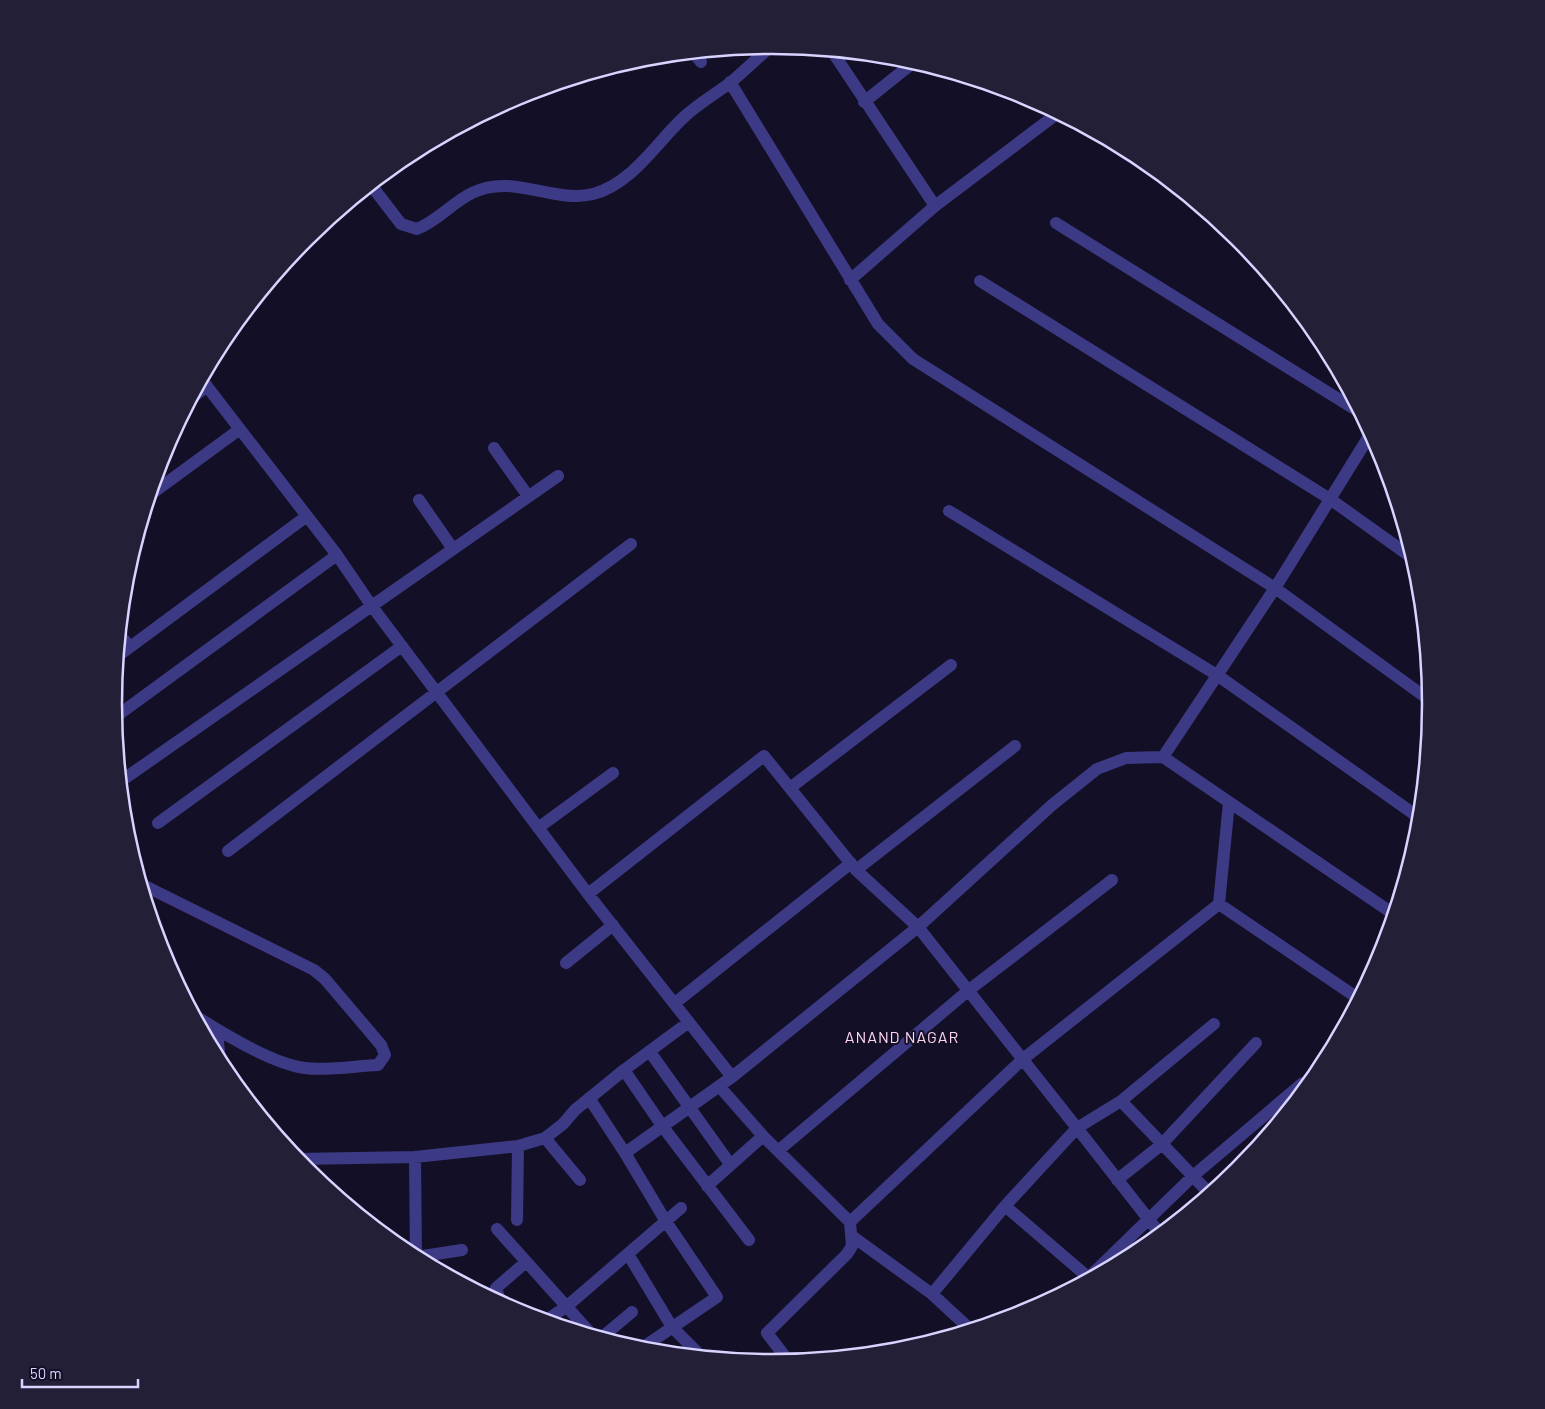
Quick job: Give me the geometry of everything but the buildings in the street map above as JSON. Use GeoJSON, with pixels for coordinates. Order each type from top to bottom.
{"type":"FeatureCollection","features":[{"type":"Feature","properties":{"kind":"street"},"geometry":{"type":"LineString","coordinates":[[374,189],[401,224],[417,229],[430,222],[458,199],[493,187],[506,186],[557,194],[592,195],[616,184],[641,162],[685,116],[730,82],[762,54]]}},
{"type":"Feature","properties":{"kind":"street"},"geometry":{"type":"LineString","coordinates":[[836,57],[935,206]]}},
{"type":"Feature","properties":{"kind":"street"},"geometry":{"type":"LineString","coordinates":[[864,102],[907,68]]}},
{"type":"Feature","properties":{"kind":"street"},"geometry":{"type":"LineString","coordinates":[[730,82],[878,324],[913,359],[1276,588],[1423,695]]}},
{"type":"Feature","properties":{"kind":"street"},"geometry":{"type":"LineString","coordinates":[[850,280],[935,206],[1052,117]]}},
{"type":"Feature","properties":{"kind":"street"},"geometry":{"type":"LineString","coordinates":[[1056,223],[1350,406]]}},
{"type":"Feature","properties":{"kind":"street"},"geometry":{"type":"LineString","coordinates":[[980,281],[1330,499],[1405,553]]}},
{"type":"Feature","properties":{"kind":"street"},"geometry":{"type":"LineString","coordinates":[[206,384],[337,555],[371,605],[588,894],[732,1077]]}},
{"type":"Feature","properties":{"kind":"street"},"geometry":{"type":"LineString","coordinates":[[158,489],[240,429]]}},
{"type":"Feature","properties":{"kind":"street"},"geometry":{"type":"LineString","coordinates":[[1162,757],[1276,588],[1367,440]]}},
{"type":"Feature","properties":{"kind":"street"},"geometry":{"type":"LineString","coordinates":[[494,448],[528,496]]}},
{"type":"Feature","properties":{"kind":"street"},"geometry":{"type":"LineString","coordinates":[[126,777],[558,476]]}},
{"type":"Feature","properties":{"kind":"street"},"geometry":{"type":"LineString","coordinates":[[419,500],[453,549]]}},
{"type":"Feature","properties":{"kind":"street"},"geometry":{"type":"LineString","coordinates":[[949,511],[1218,675],[1414,814]]}},
{"type":"Feature","properties":{"kind":"street"},"geometry":{"type":"LineString","coordinates":[[124,652],[307,516]]}},
{"type":"Feature","properties":{"kind":"street"},"geometry":{"type":"LineString","coordinates":[[228,851],[436,690],[631,544]]}},
{"type":"Feature","properties":{"kind":"street"},"geometry":{"type":"LineString","coordinates":[[122,712],[337,555]]}},
{"type":"Feature","properties":{"kind":"street"},"geometry":{"type":"LineString","coordinates":[[125,641],[130,647]]}},
{"type":"Feature","properties":{"kind":"street"},"geometry":{"type":"LineString","coordinates":[[158,823],[402,646]]}},
{"type":"Feature","properties":{"kind":"street"},"geometry":{"type":"LineString","coordinates":[[790,788],[951,665]]}},
{"type":"Feature","properties":{"kind":"street"},"geometry":{"type":"LineString","coordinates":[[675,1003],[1015,746]]}},
{"type":"Feature","properties":{"kind":"street"},"geometry":{"type":"LineString","coordinates":[[588,894],[764,756],[853,867],[918,927],[1157,1230]]}},
{"type":"Feature","properties":{"kind":"street"},"geometry":{"type":"LineString","coordinates":[[626,1153],[732,1077],[918,927],[1052,805],[1097,769],[1126,758],[1162,757],[1390,911]]}},
{"type":"Feature","properties":{"kind":"street"},"geometry":{"type":"LineString","coordinates":[[538,828],[613,773]]}},
{"type":"Feature","properties":{"kind":"street"},"geometry":{"type":"LineString","coordinates":[[850,1222],[1023,1059],[1219,904],[1229,802]]}},
{"type":"Feature","properties":{"kind":"street"},"geometry":{"type":"LineString","coordinates":[[778,1150],[969,990],[1112,880]]}},
{"type":"Feature","properties":{"kind":"street"},"geometry":{"type":"LineString","coordinates":[[148,888],[314,970],[325,979],[381,1045],[385,1055],[378,1066],[305,1069],[287,1063],[217,1030],[205,1022]]}},
{"type":"Feature","properties":{"kind":"street"},"geometry":{"type":"LineString","coordinates":[[1219,904],[1354,996]]}},
{"type":"Feature","properties":{"kind":"street"},"geometry":{"type":"LineString","coordinates":[[566,963],[613,926]]}},
{"type":"Feature","properties":{"kind":"street"},"geometry":{"type":"LineString","coordinates":[[306,1159],[415,1156],[518,1146],[545,1138],[589,1098],[689,1022]]}},
{"type":"Feature","properties":{"kind":"street"},"geometry":{"type":"LineString","coordinates":[[932,1294],[1005,1206],[1077,1128],[1121,1101],[1214,1024]]}},
{"type":"Feature","properties":{"kind":"street"},"geometry":{"type":"LineString","coordinates":[[217,1030],[218,1045]]}},
{"type":"Feature","properties":{"kind":"street"},"geometry":{"type":"LineString","coordinates":[[1117,1180],[1160,1145],[1256,1043]]}},
{"type":"Feature","properties":{"kind":"street"},"geometry":{"type":"LineString","coordinates":[[650,1052],[730,1164]]}},
{"type":"Feature","properties":{"kind":"street"},"geometry":{"type":"LineString","coordinates":[[624,1070],[663,1127],[749,1240]]}},
{"type":"Feature","properties":{"kind":"street"},"geometry":{"type":"LineString","coordinates":[[1100,1267],[1193,1176],[1300,1085]]}},
{"type":"Feature","properties":{"kind":"street"},"geometry":{"type":"LineString","coordinates":[[719,1086],[763,1136],[850,1222],[852,1246],[847,1254],[767,1332],[784,1355]]}},
{"type":"Feature","properties":{"kind":"street"},"geometry":{"type":"LineString","coordinates":[[589,1098],[626,1153],[665,1220],[718,1297],[648,1343]]}},
{"type":"Feature","properties":{"kind":"street"},"geometry":{"type":"LineString","coordinates":[[1121,1101],[1160,1145],[1206,1190]]}},
{"type":"Feature","properties":{"kind":"street"},"geometry":{"type":"LineString","coordinates":[[707,1186],[763,1136]]}},
{"type":"Feature","properties":{"kind":"street"},"geometry":{"type":"LineString","coordinates":[[545,1138],[580,1180]]}},
{"type":"Feature","properties":{"kind":"street"},"geometry":{"type":"LineString","coordinates":[[517,1220],[518,1146]]}},
{"type":"Feature","properties":{"kind":"street"},"geometry":{"type":"LineString","coordinates":[[415,1156],[416,1249]]}},
{"type":"Feature","properties":{"kind":"street"},"geometry":{"type":"LineString","coordinates":[[1005,1206],[1082,1276]]}},
{"type":"Feature","properties":{"kind":"street"},"geometry":{"type":"LineString","coordinates":[[551,1317],[566,1307],[681,1208]]}},
{"type":"Feature","properties":{"kind":"street"},"geometry":{"type":"LineString","coordinates":[[496,1228],[584,1327]]}},
{"type":"Feature","properties":{"kind":"street"},"geometry":{"type":"LineString","coordinates":[[852,1236],[932,1294],[966,1326]]}},
{"type":"Feature","properties":{"kind":"street"},"geometry":{"type":"LineString","coordinates":[[426,1255],[462,1250]]}},
{"type":"Feature","properties":{"kind":"street"},"geometry":{"type":"LineString","coordinates":[[628,1254],[672,1327],[696,1351]]}},
{"type":"Feature","properties":{"kind":"street"},"geometry":{"type":"LineString","coordinates":[[498,1294],[496,1288],[526,1262]]}},
{"type":"Feature","properties":{"kind":"street"},"geometry":{"type":"LineString","coordinates":[[606,1334],[632,1312]]}},
{"type":"Feature","properties":{"kind":"district","name":"ANAND NAGAR"},"geometry":{"type":"Point","coordinates":[902,1037]}}]}
